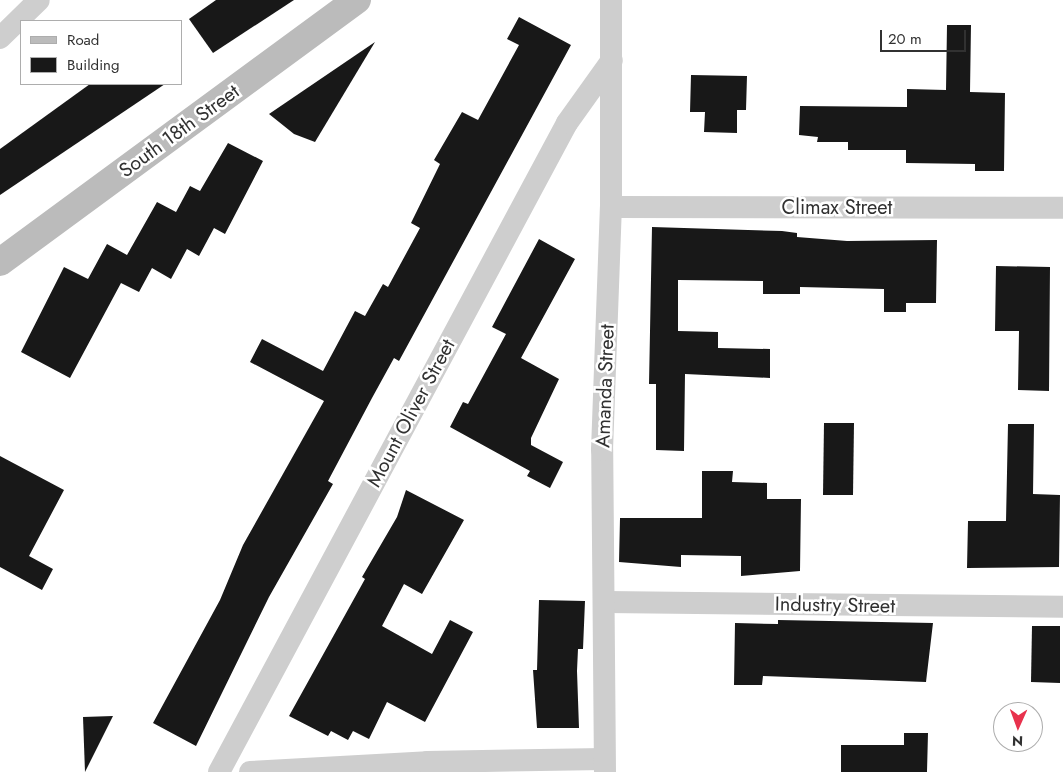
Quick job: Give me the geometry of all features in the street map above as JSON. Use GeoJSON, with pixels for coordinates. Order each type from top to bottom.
{"type":"FeatureCollection","features":[{"type":"Feature","properties":{"kind":"main road","name":"South 18th Street"},"geometry":{"type":"LineString","coordinates":[[0,262],[357,0]]}},
{"type":"Feature","properties":{"kind":"street"},"geometry":{"type":"LineString","coordinates":[[0,38],[38,0]]}},
{"type":"Feature","properties":{"kind":"street","name":"Amanda Street"},"geometry":{"type":"LineString","coordinates":[[604,765],[606,602],[602,450],[612,207],[612,0]]}},
{"type":"Feature","properties":{"kind":"street","name":"Mount Oliver Street"},"geometry":{"type":"LineString","coordinates":[[219,772],[566,123],[612,60]]}},
{"type":"Feature","properties":{"kind":"street","name":"Climax Street"},"geometry":{"type":"LineString","coordinates":[[612,207],[1063,208]]}},
{"type":"Feature","properties":{"kind":"street","name":"Industry Street"},"geometry":{"type":"LineString","coordinates":[[606,602],[1063,607]]}},
{"type":"Feature","properties":{"kind":"street"},"geometry":{"type":"LineString","coordinates":[[250,772],[427,762],[604,765]]}},
{"type":"Feature","properties":{"kind":"building"},"geometry":{"type":"Polygon","coordinates":[[[216,0],[294,0],[213,53],[189,19],[216,0]]]}},
{"type":"Feature","properties":{"kind":"building"},"geometry":{"type":"Polygon","coordinates":[[[519,17],[571,45],[399,361],[394,358],[372,398],[328,481],[333,484],[269,597],[196,746],[153,723],[220,600],[243,545],[324,401],[250,362],[262,339],[323,371],[355,311],[365,316],[383,284],[388,287],[420,228],[411,223],[440,164],[434,160],[462,112],[478,120],[519,45],[507,39],[519,17]]]}},
{"type":"Feature","properties":{"kind":"building"},"geometry":{"type":"Polygon","coordinates":[[[947,25],[971,25],[970,92],[1005,93],[1004,171],[975,171],[975,164],[906,163],[906,150],[848,150],[848,142],[817,142],[818,137],[799,135],[800,106],[907,107],[907,89],[946,90],[947,25]]]}},
{"type":"Feature","properties":{"kind":"building"},"geometry":{"type":"Polygon","coordinates":[[[375,42],[315,142],[294,134],[269,114],[375,42]]]}},
{"type":"Feature","properties":{"kind":"building"},"geometry":{"type":"Polygon","coordinates":[[[691,75],[747,76],[746,110],[737,110],[737,133],[704,132],[705,112],[690,112],[691,75]]]}},
{"type":"Feature","properties":{"kind":"building"},"geometry":{"type":"Polygon","coordinates":[[[89,85],[164,85],[0,195],[0,149],[89,85]]]}},
{"type":"Feature","properties":{"kind":"building"},"geometry":{"type":"Polygon","coordinates":[[[228,143],[263,161],[225,234],[214,228],[199,256],[187,249],[171,279],[152,268],[139,292],[121,283],[70,378],[21,352],[64,267],[88,279],[107,244],[127,255],[157,202],[176,212],[190,186],[200,191],[228,143]]]}},
{"type":"Feature","properties":{"kind":"building"},"geometry":{"type":"Polygon","coordinates":[[[652,227],[782,231],[797,233],[797,237],[847,241],[937,240],[936,303],[906,303],[906,312],[884,312],[884,289],[800,287],[800,294],[763,294],[763,281],[678,280],[678,331],[718,332],[718,348],[770,349],[770,378],[685,374],[684,451],[656,450],[656,384],[649,384],[652,227]]]}},
{"type":"Feature","properties":{"kind":"building"},"geometry":{"type":"Polygon","coordinates":[[[539,239],[575,259],[521,358],[559,379],[531,438],[531,445],[563,462],[550,488],[527,476],[530,471],[450,427],[463,402],[468,404],[506,334],[492,327],[539,239]]]}},
{"type":"Feature","properties":{"kind":"building"},"geometry":{"type":"Polygon","coordinates":[[[996,266],[1050,267],[1049,391],[1018,390],[1019,331],[995,331],[996,266]]]}},
{"type":"Feature","properties":{"kind":"building"},"geometry":{"type":"Polygon","coordinates":[[[824,423],[854,423],[853,495],[823,495],[824,423]]]}},
{"type":"Feature","properties":{"kind":"building"},"geometry":{"type":"Polygon","coordinates":[[[1008,424],[1034,424],[1033,494],[1060,495],[1059,567],[967,568],[968,521],[1006,521],[1008,424]]]}},
{"type":"Feature","properties":{"kind":"building"},"geometry":{"type":"Polygon","coordinates":[[[0,456],[64,490],[29,556],[53,569],[42,590],[0,567],[0,456]]]}},
{"type":"Feature","properties":{"kind":"building"},"geometry":{"type":"Polygon","coordinates":[[[702,471],[733,471],[732,482],[767,483],[767,499],[801,499],[800,571],[741,576],[741,556],[681,555],[681,567],[619,562],[620,518],[702,518],[702,471]]]}},
{"type":"Feature","properties":{"kind":"building"},"geometry":{"type":"Polygon","coordinates":[[[406,490],[464,520],[422,594],[404,584],[382,626],[432,654],[450,620],[473,632],[425,722],[387,702],[369,739],[353,731],[348,740],[331,731],[328,736],[289,716],[365,579],[362,577],[397,517],[406,490]]]}},
{"type":"Feature","properties":{"kind":"building"},"geometry":{"type":"Polygon","coordinates":[[[539,600],[585,601],[583,649],[578,649],[579,728],[537,728],[533,670],[537,670],[539,600]]]}},
{"type":"Feature","properties":{"kind":"building"},"geometry":{"type":"Polygon","coordinates":[[[778,620],[933,623],[926,682],[763,676],[762,685],[734,685],[735,623],[778,624],[778,620]]]}},
{"type":"Feature","properties":{"kind":"building"},"geometry":{"type":"Polygon","coordinates":[[[1032,626],[1060,626],[1060,683],[1031,682],[1032,626]]]}},
{"type":"Feature","properties":{"kind":"building"},"geometry":{"type":"Polygon","coordinates":[[[113,716],[85,772],[83,717],[113,716]]]}},
{"type":"Feature","properties":{"kind":"building"},"geometry":{"type":"Polygon","coordinates":[[[904,733],[928,733],[927,772],[841,772],[841,745],[904,745],[904,733]]]}}]}
